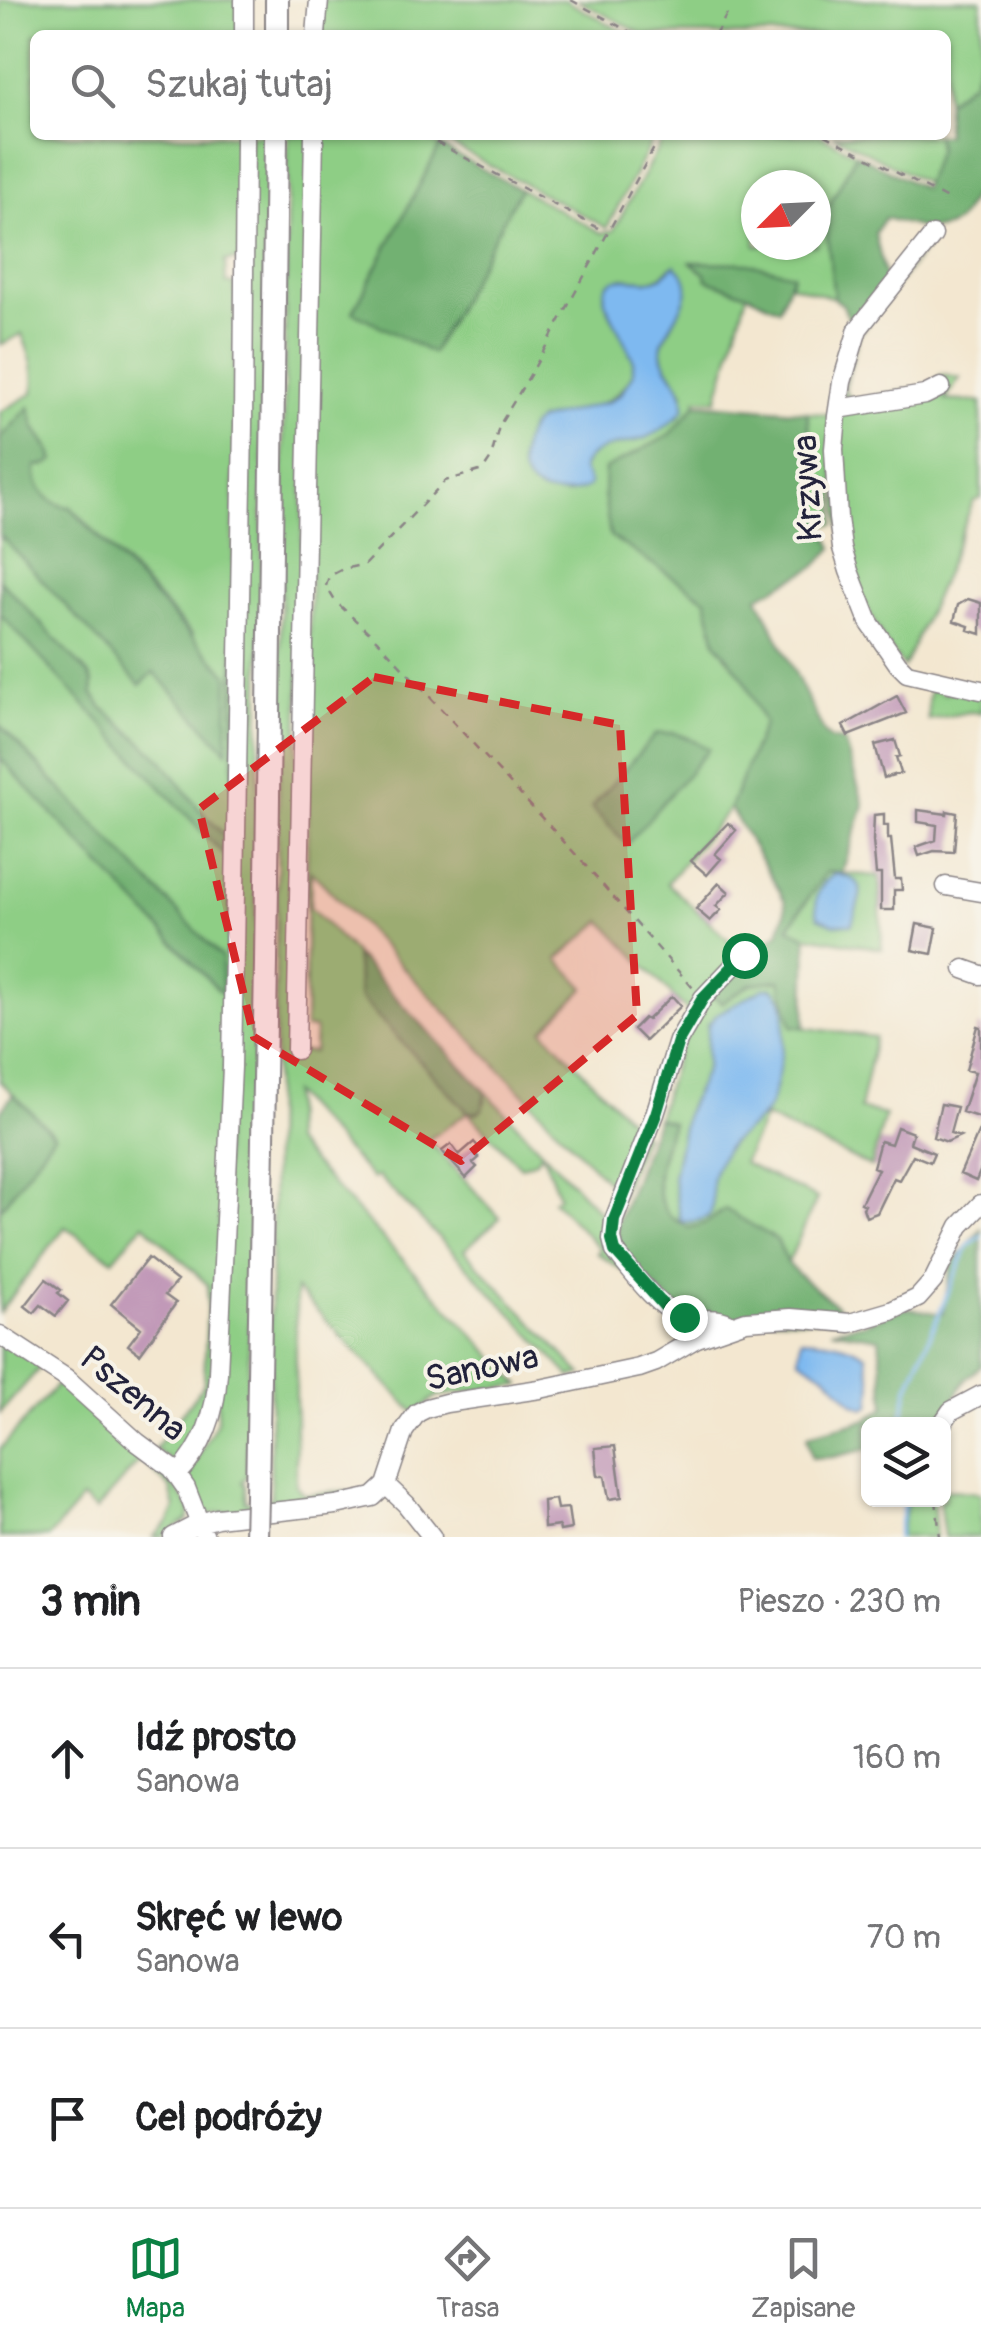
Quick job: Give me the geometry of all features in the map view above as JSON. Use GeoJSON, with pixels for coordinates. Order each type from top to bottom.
{"type":"FeatureCollection","features":[{"type":"Feature","properties":{"kind":"main road"},"geometry":{"type":"LineString","coordinates":[[276,30],[277,0]]}},
{"type":"Feature","properties":{"kind":"main road"},"geometry":{"type":"LineString","coordinates":[[256,1537],[276,140]]}},
{"type":"Feature","properties":{"kind":"street"},"geometry":{"type":"LineString","coordinates":[[244,0],[244,30]]}},
{"type":"Feature","properties":{"kind":"street"},"geometry":{"type":"LineString","coordinates":[[316,30],[318,0]]}},
{"type":"Feature","properties":{"kind":"street"},"geometry":{"type":"LineString","coordinates":[[178,1474],[204,1435],[217,1397],[233,1047],[245,140]]}},
{"type":"Feature","properties":{"kind":"street"},"geometry":{"type":"LineString","coordinates":[[296,1050],[314,140]]}},
{"type":"Feature","properties":{"kind":"street","name":"Krzywa"},"geometry":{"type":"LineString","coordinates":[[933,235],[858,328],[842,382],[834,449],[842,548],[870,622],[898,664],[907,673],[981,690]]}},
{"type":"Feature","properties":{"kind":"street"},"geometry":{"type":"LineString","coordinates":[[838,409],[925,394],[941,387]]}},
{"type":"Feature","properties":{"kind":"street"},"geometry":{"type":"LineString","coordinates":[[946,886],[981,892]]}},
{"type":"Feature","properties":{"kind":"street","name":"Sanowa"},"geometry":{"type":"LineString","coordinates":[[730,1325],[722,1320],[684,1317],[667,1309],[615,1251],[612,1239],[614,1220],[656,1114],[678,1041],[703,998],[744,955]]}},
{"type":"Feature","properties":{"kind":"street","name":"Sanowa"},"geometry":{"type":"LineString","coordinates":[[386,1485],[404,1431],[417,1413],[427,1408],[540,1390],[640,1368],[730,1325],[778,1318],[850,1323],[891,1311],[918,1298],[933,1282],[960,1226],[981,1204]]}},
{"type":"Feature","properties":{"kind":"street","name":"Pszenna"},"geometry":{"type":"LineString","coordinates":[[0,1335],[66,1378],[178,1474],[202,1530]]}},
{"type":"Feature","properties":{"kind":"street"},"geometry":{"type":"LineString","coordinates":[[947,1417],[981,1394]]}},
{"type":"Feature","properties":{"kind":"street"},"geometry":{"type":"LineString","coordinates":[[172,1537],[202,1530],[235,1514],[364,1500],[374,1497],[386,1485],[432,1537]]}},
{"type":"Feature","properties":{"kind":"path"},"geometry":{"type":"LineString","coordinates":[[571,0],[627,30]]}},
{"type":"Feature","properties":{"kind":"path"},"geometry":{"type":"LineString","coordinates":[[718,30],[730,9]]}},
{"type":"Feature","properties":{"kind":"path"},"geometry":{"type":"LineString","coordinates":[[431,140],[608,233]]}},
{"type":"Feature","properties":{"kind":"path"},"geometry":{"type":"LineString","coordinates":[[658,140],[499,426],[491,458],[483,470],[444,480],[365,564],[329,576],[326,586],[335,601],[380,642],[703,998]]}},
{"type":"Feature","properties":{"kind":"path"},"geometry":{"type":"LineString","coordinates":[[835,140],[947,199]]}},
{"type":"Feature","properties":{"kind":"path"},"geometry":{"type":"LineString","coordinates":[[937,1507],[940,1537]]}},
{"type":"Feature","properties":{"kind":"highlighted area"},"geometry":{"type":"Polygon","coordinates":[[[374,677],[620,725],[637,1015],[461,1161],[254,1037],[199,809],[374,677]]]}},
{"type":"Feature","properties":{"kind":"green space"},"geometry":{"type":"Polygon","coordinates":[[[0,0],[241,0],[242,30],[30,30],[30,140],[242,140],[242,260],[225,261],[226,283],[235,284],[232,949],[211,1406],[186,1460],[174,1463],[155,1449],[204,1384],[208,1285],[144,1224],[113,1260],[65,1227],[0,1312],[0,1210],[54,1135],[0,1081],[0,758],[221,992],[222,959],[0,725],[0,614],[224,854],[225,836],[162,760],[103,708],[92,693],[90,676],[0,580],[0,535],[140,684],[192,634],[71,507],[44,494],[37,481],[36,465],[46,465],[51,451],[35,428],[29,408],[0,439],[0,412],[33,393],[33,384],[32,363],[22,334],[0,345],[0,0]]]}},
{"type":"Feature","properties":{"kind":"green space"},"geometry":{"type":"Polygon","coordinates":[[[321,0],[565,0],[621,30],[320,30],[321,0]]]}},
{"type":"Feature","properties":{"kind":"green space"},"geometry":{"type":"Polygon","coordinates":[[[577,0],[981,0],[981,51],[973,81],[951,97],[951,30],[634,30],[577,0]]]}},
{"type":"Feature","properties":{"kind":"green space"},"geometry":{"type":"Polygon","coordinates":[[[981,51],[981,191],[974,193],[960,218],[949,226],[921,228],[885,218],[875,233],[885,277],[891,282],[853,331],[843,305],[834,298],[831,202],[856,154],[923,188],[938,149],[937,140],[951,140],[951,97],[973,81],[981,51]]]}},
{"type":"Feature","properties":{"kind":"green space"},"geometry":{"type":"Polygon","coordinates":[[[249,140],[269,140],[247,1476],[242,1482],[246,1502],[271,1499],[288,140],[310,140],[292,1051],[314,1052],[315,1029],[305,1028],[316,140],[429,140],[440,146],[354,311],[432,353],[520,189],[602,233],[613,231],[662,140],[829,140],[856,154],[831,202],[831,170],[741,170],[741,260],[830,260],[834,298],[791,285],[793,274],[693,263],[711,279],[747,294],[717,400],[696,399],[697,403],[670,435],[605,469],[611,536],[706,599],[716,642],[744,679],[764,723],[730,808],[667,883],[742,952],[688,1012],[602,921],[558,959],[585,988],[543,1030],[644,1135],[620,1195],[311,871],[310,907],[355,954],[360,998],[485,1102],[485,1091],[609,1222],[624,1271],[597,1253],[600,1249],[553,1200],[559,1196],[542,1152],[535,1161],[521,1167],[468,1112],[428,1140],[500,1218],[464,1250],[582,1375],[571,1377],[457,1256],[378,1176],[373,1179],[292,1093],[293,1142],[520,1385],[437,1396],[415,1413],[296,1289],[296,1485],[304,1495],[347,1491],[347,1497],[209,1514],[187,1477],[217,1422],[249,140]],[[671,267],[649,280],[622,278],[604,294],[634,367],[612,398],[539,420],[565,495],[588,487],[582,469],[600,450],[649,436],[679,416],[684,393],[664,361],[661,346],[678,313],[671,267]],[[674,733],[656,734],[591,808],[688,738],[674,733]]]}},
{"type":"Feature","properties":{"kind":"green space"},"geometry":{"type":"Polygon","coordinates":[[[442,140],[652,140],[607,228],[442,140]]]}},
{"type":"Feature","properties":{"kind":"green space"},"geometry":{"type":"Polygon","coordinates":[[[843,140],[937,140],[938,149],[926,183],[843,140]]]}},
{"type":"Feature","properties":{"kind":"green space"},"geometry":{"type":"Polygon","coordinates":[[[440,146],[520,189],[432,353],[353,312],[440,146]]]}},
{"type":"Feature","properties":{"kind":"green space"},"geometry":{"type":"Polygon","coordinates":[[[691,262],[748,263],[793,274],[779,309],[707,280],[691,262]]]}},
{"type":"Feature","properties":{"kind":"green space"},"geometry":{"type":"Polygon","coordinates":[[[858,340],[845,388],[854,401],[933,385],[942,375],[960,378],[945,400],[981,402],[981,498],[973,502],[904,667],[885,642],[864,602],[843,547],[838,415],[930,395],[946,385],[942,382],[926,392],[850,405],[843,397],[843,386],[858,340]]]}},
{"type":"Feature","properties":{"kind":"green space"},"geometry":{"type":"Polygon","coordinates":[[[697,403],[807,412],[822,525],[833,548],[815,567],[758,597],[825,734],[844,741],[864,805],[842,873],[826,872],[788,928],[807,936],[805,1027],[792,1026],[780,980],[750,984],[722,1003],[710,994],[745,957],[779,933],[785,913],[779,890],[730,808],[764,723],[744,679],[716,642],[706,599],[610,536],[605,469],[670,435],[697,403]]]}},
{"type":"Feature","properties":{"kind":"green space"},"geometry":{"type":"Polygon","coordinates":[[[29,407],[35,428],[54,461],[36,466],[37,481],[44,494],[55,503],[70,507],[228,675],[227,751],[154,672],[140,685],[0,535],[0,439],[29,407]]]}},
{"type":"Feature","properties":{"kind":"green space"},"geometry":{"type":"Polygon","coordinates":[[[807,412],[834,415],[835,524],[822,525],[807,412]]]}},
{"type":"Feature","properties":{"kind":"green space"},"geometry":{"type":"Polygon","coordinates":[[[0,580],[90,676],[92,693],[103,708],[162,760],[225,836],[224,855],[0,614],[0,580]]]}},
{"type":"Feature","properties":{"kind":"green space"},"geometry":{"type":"Polygon","coordinates":[[[936,686],[946,694],[981,694],[981,713],[928,720],[928,700],[931,688],[936,686]]]}},
{"type":"Feature","properties":{"kind":"green space"},"geometry":{"type":"Polygon","coordinates":[[[0,725],[222,958],[222,994],[0,758],[0,725]]]}},
{"type":"Feature","properties":{"kind":"green space"},"geometry":{"type":"Polygon","coordinates":[[[674,733],[709,749],[627,844],[591,808],[656,734],[674,733]]]}},
{"type":"Feature","properties":{"kind":"green space"},"geometry":{"type":"Polygon","coordinates":[[[826,872],[879,876],[882,949],[788,929],[826,872]]]}},
{"type":"Feature","properties":{"kind":"green space"},"geometry":{"type":"Polygon","coordinates":[[[355,954],[485,1091],[483,1109],[468,1112],[360,998],[355,954]]]}},
{"type":"Feature","properties":{"kind":"green space"},"geometry":{"type":"Polygon","coordinates":[[[780,980],[793,1026],[875,1037],[860,1109],[885,1115],[871,1167],[765,1117],[743,1163],[817,1198],[788,1263],[777,1240],[706,1223],[689,1228],[669,1215],[659,1193],[659,1169],[672,1123],[657,1118],[680,1045],[710,994],[722,1003],[750,984],[780,980]],[[708,1026],[706,1069],[686,1113],[673,1178],[683,1222],[711,1211],[711,1182],[719,1159],[763,1116],[708,1026]]]}},
{"type":"Feature","properties":{"kind":"green space"},"geometry":{"type":"Polygon","coordinates":[[[13,1094],[54,1135],[0,1210],[0,1112],[13,1094]]]}},
{"type":"Feature","properties":{"kind":"green space"},"geometry":{"type":"Polygon","coordinates":[[[657,1118],[672,1122],[657,1181],[658,1193],[669,1215],[689,1228],[706,1223],[725,1209],[777,1240],[788,1263],[844,1312],[846,1320],[735,1318],[681,1312],[620,1254],[617,1224],[657,1118]]]}},
{"type":"Feature","properties":{"kind":"green space"},"geometry":{"type":"Polygon","coordinates":[[[981,1229],[981,1366],[966,1379],[943,1417],[870,1417],[885,1407],[879,1338],[831,1330],[906,1308],[943,1314],[951,1266],[981,1229]]]}},
{"type":"Feature","properties":{"kind":"green space"},"geometry":{"type":"Polygon","coordinates":[[[0,1338],[43,1364],[0,1413],[0,1338]]]}},
{"type":"Feature","properties":{"kind":"green space"},"geometry":{"type":"Polygon","coordinates":[[[62,1379],[161,1465],[191,1510],[188,1520],[162,1537],[154,1537],[168,1523],[175,1508],[170,1488],[141,1459],[96,1510],[82,1499],[49,1537],[0,1537],[0,1449],[62,1379]]]}},
{"type":"Feature","properties":{"kind":"green space"},"geometry":{"type":"Polygon","coordinates":[[[861,1421],[861,1451],[812,1458],[807,1437],[861,1421]]]}},
{"type":"Feature","properties":{"kind":"green space"},"geometry":{"type":"Polygon","coordinates":[[[951,1490],[981,1493],[981,1537],[944,1537],[940,1507],[951,1507],[951,1490]]]}},
{"type":"Feature","properties":{"kind":"green space"},"geometry":{"type":"Polygon","coordinates":[[[906,1507],[934,1507],[936,1537],[900,1537],[906,1507]]]}},
{"type":"Feature","properties":{"kind":"water"},"geometry":{"type":"Polygon","coordinates":[[[675,265],[685,277],[686,293],[661,351],[681,390],[684,409],[651,436],[593,455],[582,469],[588,487],[562,494],[538,489],[529,483],[520,461],[525,438],[533,425],[539,420],[608,402],[621,394],[633,375],[633,359],[605,302],[608,284],[621,279],[655,280],[675,265]]]}},
{"type":"Feature","properties":{"kind":"water"},"geometry":{"type":"Polygon","coordinates":[[[836,874],[855,881],[861,891],[852,924],[834,924],[818,917],[819,892],[836,874]]]}},
{"type":"Feature","properties":{"kind":"water"},"geometry":{"type":"Polygon","coordinates":[[[764,988],[773,988],[784,1007],[777,1079],[769,1106],[731,1142],[720,1159],[714,1172],[709,1215],[683,1222],[673,1178],[686,1113],[706,1070],[708,1025],[717,1014],[764,988]]]}},
{"type":"Feature","properties":{"kind":"water"},"geometry":{"type":"Polygon","coordinates":[[[801,1339],[843,1344],[866,1355],[872,1384],[870,1405],[865,1408],[854,1404],[827,1376],[799,1358],[801,1339]]]}},
{"type":"Feature","properties":{"kind":"building"},"geometry":{"type":"Polygon","coordinates":[[[968,599],[981,603],[981,634],[954,621],[958,605],[968,599]]]}},
{"type":"Feature","properties":{"kind":"building"},"geometry":{"type":"Polygon","coordinates":[[[897,696],[906,713],[848,736],[843,726],[897,696]]]}},
{"type":"Feature","properties":{"kind":"building"},"geometry":{"type":"Polygon","coordinates":[[[895,740],[901,773],[884,778],[875,745],[895,740]]]}},
{"type":"Feature","properties":{"kind":"building"},"geometry":{"type":"Polygon","coordinates":[[[918,810],[957,813],[954,852],[934,851],[919,856],[916,847],[936,840],[937,825],[918,822],[918,810]]]}},
{"type":"Feature","properties":{"kind":"building"},"geometry":{"type":"Polygon","coordinates":[[[884,814],[895,879],[901,879],[902,890],[894,890],[894,910],[881,910],[881,874],[876,874],[874,815],[884,814]]]}},
{"type":"Feature","properties":{"kind":"building"},"geometry":{"type":"Polygon","coordinates":[[[728,823],[736,830],[715,854],[721,859],[707,875],[691,861],[728,823]]]}},
{"type":"Feature","properties":{"kind":"building"},"geometry":{"type":"Polygon","coordinates":[[[719,883],[729,892],[716,906],[721,910],[710,921],[696,909],[719,883]]]}},
{"type":"Feature","properties":{"kind":"building"},"geometry":{"type":"Polygon","coordinates":[[[917,924],[937,928],[932,954],[912,950],[917,924]]]}},
{"type":"Feature","properties":{"kind":"building"},"geometry":{"type":"Polygon","coordinates":[[[672,996],[681,1006],[645,1041],[633,1029],[672,996]]]}},
{"type":"Feature","properties":{"kind":"building"},"geometry":{"type":"Polygon","coordinates":[[[978,1026],[981,1118],[962,1112],[975,1072],[966,1070],[978,1026]]]}},
{"type":"Feature","properties":{"kind":"building"},"geometry":{"type":"Polygon","coordinates":[[[941,1104],[957,1107],[950,1133],[960,1136],[947,1142],[933,1137],[941,1104]]]}},
{"type":"Feature","properties":{"kind":"building"},"geometry":{"type":"Polygon","coordinates":[[[981,1126],[981,1169],[976,1181],[960,1174],[981,1126]]]}},
{"type":"Feature","properties":{"kind":"building"},"geometry":{"type":"Polygon","coordinates":[[[897,1127],[913,1133],[910,1143],[934,1153],[930,1162],[913,1155],[899,1180],[894,1178],[877,1213],[866,1217],[865,1205],[861,1203],[878,1169],[873,1167],[880,1141],[891,1144],[897,1127]]]}},
{"type":"Feature","properties":{"kind":"building"},"geometry":{"type":"Polygon","coordinates":[[[474,1142],[481,1150],[475,1154],[479,1158],[473,1163],[477,1167],[466,1178],[442,1151],[451,1144],[459,1155],[474,1142]]]}},
{"type":"Feature","properties":{"kind":"building"},"geometry":{"type":"Polygon","coordinates":[[[148,1258],[177,1281],[165,1295],[176,1303],[140,1354],[128,1345],[141,1328],[111,1304],[148,1258]]]}},
{"type":"Feature","properties":{"kind":"building"},"geometry":{"type":"Polygon","coordinates":[[[46,1279],[68,1301],[56,1316],[41,1305],[34,1313],[25,1306],[46,1279]]]}},
{"type":"Feature","properties":{"kind":"building"},"geometry":{"type":"Polygon","coordinates":[[[615,1446],[622,1497],[609,1499],[605,1476],[598,1476],[595,1448],[615,1446]]]}},
{"type":"Feature","properties":{"kind":"building"},"geometry":{"type":"Polygon","coordinates":[[[555,1499],[557,1509],[568,1508],[571,1529],[544,1528],[543,1501],[555,1499]]]}},
{"type":"Feature","properties":{"kind":"waterway"},"geometry":{"type":"LineString","coordinates":[[902,1417],[908,1388],[968,1245],[981,1236]]}},
{"type":"Feature","properties":{"kind":"waterway"},"geometry":{"type":"LineString","coordinates":[[898,1537],[904,1507]]}},
{"type":"Feature","properties":{"kind":"route"},"geometry":{"type":"LineString","coordinates":[[684,1317],[667,1309],[615,1251],[614,1220],[656,1114],[678,1041],[703,998],[744,955]]}}]}
